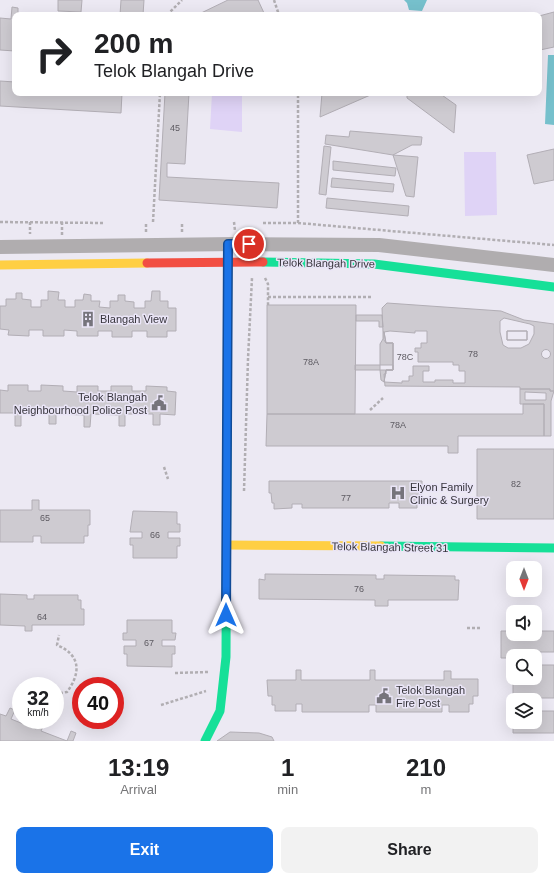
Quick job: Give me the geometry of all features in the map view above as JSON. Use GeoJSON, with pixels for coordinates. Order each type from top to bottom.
{"type":"FeatureCollection","features":[{"type":"Feature","properties":{"kind":"street","name":"Telok Blangah Drive"},"geometry":{"type":"LineString","coordinates":[[0,247],[228,244],[379,245],[554,265]]}},
{"type":"Feature","properties":{"kind":"street"},"geometry":{"type":"LineString","coordinates":[[205,741],[220,711],[226,657],[228,244]]}},
{"type":"Feature","properties":{"kind":"street","name":"Telok Blangah Drive"},"geometry":{"type":"LineString","coordinates":[[0,265],[229,263],[374,264],[554,287]]}},
{"type":"Feature","properties":{"kind":"street","name":"Telok Blangah Street 31"},"geometry":{"type":"LineString","coordinates":[[227,545],[554,548]]}},
{"type":"Feature","properties":{"kind":"path"},"geometry":{"type":"LineString","coordinates":[[170,12],[182,0]]}},
{"type":"Feature","properties":{"kind":"path"},"geometry":{"type":"LineString","coordinates":[[274,0],[278,12]]}},
{"type":"Feature","properties":{"kind":"path"},"geometry":{"type":"LineString","coordinates":[[153,222],[160,96]]}},
{"type":"Feature","properties":{"kind":"path"},"geometry":{"type":"LineString","coordinates":[[298,96],[298,224]]}},
{"type":"Feature","properties":{"kind":"path"},"geometry":{"type":"LineString","coordinates":[[0,222],[103,223]]}},
{"type":"Feature","properties":{"kind":"path"},"geometry":{"type":"LineString","coordinates":[[263,223],[298,224],[554,245]]}},
{"type":"Feature","properties":{"kind":"path"},"geometry":{"type":"LineString","coordinates":[[244,499],[248,359],[253,272]]}},
{"type":"Feature","properties":{"kind":"path"},"geometry":{"type":"LineString","coordinates":[[268,284],[268,305]]}},
{"type":"Feature","properties":{"kind":"path"},"geometry":{"type":"LineString","coordinates":[[268,297],[373,297]]}},
{"type":"Feature","properties":{"kind":"path"},"geometry":{"type":"LineString","coordinates":[[370,410],[383,398]]}},
{"type":"Feature","properties":{"kind":"path"},"geometry":{"type":"LineString","coordinates":[[164,467],[168,479]]}},
{"type":"Feature","properties":{"kind":"path"},"geometry":{"type":"LineString","coordinates":[[467,628],[481,628]]}},
{"type":"Feature","properties":{"kind":"path"},"geometry":{"type":"LineString","coordinates":[[59,635],[58,645],[67,649],[74,656],[77,671],[74,682],[67,692],[64,692]]}},
{"type":"Feature","properties":{"kind":"path"},"geometry":{"type":"LineString","coordinates":[[175,673],[202,672]]}},
{"type":"Feature","properties":{"kind":"path"},"geometry":{"type":"LineString","coordinates":[[161,705],[210,690]]}},
{"type":"Feature","properties":{"kind":"shaded area"},"geometry":{"type":"Polygon","coordinates":[[[212,96],[242,96],[242,132],[210,129],[212,96]]]}},
{"type":"Feature","properties":{"kind":"shaded area"},"geometry":{"type":"Polygon","coordinates":[[[464,152],[496,152],[497,215],[465,216],[464,152]]]}},
{"type":"Feature","properties":{"kind":"water"},"geometry":{"type":"Polygon","coordinates":[[[404,0],[427,0],[422,11],[409,10],[407,3],[404,0]]]}},
{"type":"Feature","properties":{"kind":"water"},"geometry":{"type":"Polygon","coordinates":[[[548,55],[554,55],[554,125],[545,124],[548,55]]]}},
{"type":"Feature","properties":{"kind":"building"},"geometry":{"type":"Polygon","coordinates":[[[58,0],[82,0],[81,12],[58,11],[58,0]]]}},
{"type":"Feature","properties":{"kind":"building"},"geometry":{"type":"Polygon","coordinates":[[[121,0],[144,0],[143,12],[120,12],[121,0]]]}},
{"type":"Feature","properties":{"kind":"building"},"geometry":{"type":"Polygon","coordinates":[[[228,0],[258,0],[264,12],[203,12],[228,0]]]}},
{"type":"Feature","properties":{"kind":"building"},"geometry":{"type":"Polygon","coordinates":[[[12,7],[18,8],[18,12],[12,12],[12,51],[0,50],[0,18],[11,19],[12,7]]]}},
{"type":"Feature","properties":{"kind":"building"},"geometry":{"type":"Polygon","coordinates":[[[554,12],[554,47],[542,50],[542,15],[554,12]]]}},
{"type":"Feature","properties":{"kind":"building"},"geometry":{"type":"Polygon","coordinates":[[[0,81],[12,82],[12,96],[122,96],[121,113],[0,106],[0,81]]]}},
{"type":"Feature","properties":{"kind":"building"},"geometry":{"type":"Polygon","coordinates":[[[165,96],[189,96],[185,164],[167,163],[167,177],[279,183],[277,208],[159,200],[165,96]]]}},
{"type":"Feature","properties":{"kind":"building"},"geometry":{"type":"Polygon","coordinates":[[[322,96],[368,96],[320,117],[322,96]]]}},
{"type":"Feature","properties":{"kind":"building"},"geometry":{"type":"Polygon","coordinates":[[[407,96],[443,96],[456,105],[454,133],[407,98],[407,96]]]}},
{"type":"Feature","properties":{"kind":"building"},"geometry":{"type":"Polygon","coordinates":[[[350,131],[422,137],[421,145],[412,145],[393,155],[325,144],[326,135],[349,137],[350,131]]]}},
{"type":"Feature","properties":{"kind":"building"},"geometry":{"type":"Polygon","coordinates":[[[324,146],[331,147],[326,195],[319,194],[324,146]]]}},
{"type":"Feature","properties":{"kind":"building"},"geometry":{"type":"Polygon","coordinates":[[[554,149],[554,180],[534,184],[527,155],[554,149]]]}},
{"type":"Feature","properties":{"kind":"building"},"geometry":{"type":"Polygon","coordinates":[[[393,155],[418,157],[414,197],[406,196],[393,155]]]}},
{"type":"Feature","properties":{"kind":"building"},"geometry":{"type":"Polygon","coordinates":[[[333,161],[396,168],[395,176],[333,170],[333,161]]]}},
{"type":"Feature","properties":{"kind":"building"},"geometry":{"type":"Polygon","coordinates":[[[332,178],[394,184],[393,192],[331,187],[332,178]]]}},
{"type":"Feature","properties":{"kind":"building"},"geometry":{"type":"Polygon","coordinates":[[[327,198],[409,206],[408,216],[326,208],[327,198]]]}},
{"type":"Feature","properties":{"kind":"building","name":"Blangah View"},"geometry":{"type":"Polygon","coordinates":[[[48,291],[59,292],[58,300],[65,300],[65,307],[75,307],[75,300],[83,300],[84,294],[91,295],[91,301],[100,301],[99,307],[110,308],[110,301],[118,301],[118,295],[125,295],[125,301],[134,302],[134,308],[145,308],[145,301],[151,301],[152,291],[160,291],[160,301],[168,301],[168,308],[176,308],[176,331],[167,331],[167,337],[147,337],[147,331],[132,331],[132,337],[112,337],[112,331],[98,331],[98,336],[77,336],[77,331],[64,330],[64,336],[43,336],[43,330],[29,330],[29,336],[8,335],[9,330],[0,329],[0,306],[6,306],[6,299],[16,299],[16,293],[22,293],[22,299],[31,300],[31,307],[41,307],[41,300],[48,300],[48,291]]]}},
{"type":"Feature","properties":{"kind":"building"},"geometry":{"type":"Polygon","coordinates":[[[387,303],[501,311],[524,320],[554,324],[554,391],[550,391],[550,389],[520,389],[520,387],[385,386],[384,374],[386,374],[386,370],[393,370],[393,343],[386,343],[383,332],[382,308],[387,303]],[[507,331],[507,340],[527,340],[527,331],[507,331]]]}},
{"type":"Feature","properties":{"kind":"building"},"geometry":{"type":"Polygon","coordinates":[[[267,305],[356,305],[355,414],[267,414],[267,305]]]}},
{"type":"Feature","properties":{"kind":"building"},"geometry":{"type":"Polygon","coordinates":[[[356,315],[382,315],[383,327],[379,327],[379,321],[356,321],[356,315]]]}},
{"type":"Feature","properties":{"kind":"building"},"geometry":{"type":"Polygon","coordinates":[[[504,318],[534,326],[534,334],[529,344],[521,348],[508,348],[503,345],[500,332],[500,321],[504,318]],[[507,331],[507,340],[527,340],[527,331],[507,331]]]}},
{"type":"Feature","properties":{"kind":"building"},"geometry":{"type":"Polygon","coordinates":[[[415,331],[427,331],[427,343],[421,343],[421,348],[415,348],[415,352],[418,352],[418,362],[453,362],[453,365],[459,365],[459,371],[465,371],[465,383],[453,383],[453,380],[423,382],[423,371],[429,371],[429,366],[413,366],[413,376],[409,376],[409,381],[402,381],[402,383],[384,382],[386,370],[393,370],[393,343],[386,343],[384,340],[384,332],[415,333],[415,331]]]}},
{"type":"Feature","properties":{"kind":"building"},"geometry":{"type":"Polygon","coordinates":[[[383,332],[386,343],[393,343],[393,370],[386,370],[384,382],[381,380],[380,370],[380,344],[383,339],[383,332]]]}},
{"type":"Feature","properties":{"kind":"building"},"geometry":{"type":"Polygon","coordinates":[[[544,350],[548,350],[550,354],[548,358],[544,358],[542,356],[542,352],[544,350]]]}},
{"type":"Feature","properties":{"kind":"building"},"geometry":{"type":"Polygon","coordinates":[[[355,365],[393,365],[393,370],[355,370],[355,365]]]}},
{"type":"Feature","properties":{"kind":"building"},"geometry":{"type":"Polygon","coordinates":[[[8,385],[28,385],[28,391],[41,391],[41,385],[63,386],[63,391],[77,392],[77,386],[98,386],[98,391],[111,391],[111,386],[132,386],[132,391],[146,391],[146,386],[167,387],[167,391],[176,392],[175,415],[160,414],[160,425],[153,425],[153,414],[125,414],[125,426],[119,426],[119,415],[91,414],[90,427],[84,427],[84,415],[56,414],[56,424],[49,424],[49,414],[21,413],[21,426],[15,426],[15,413],[0,413],[0,390],[8,391],[8,385]]]}},
{"type":"Feature","properties":{"kind":"building"},"geometry":{"type":"Polygon","coordinates":[[[520,389],[550,389],[550,391],[554,391],[551,401],[551,436],[544,436],[544,404],[520,404],[520,389]],[[525,392],[525,400],[546,400],[546,393],[525,392]]]}},
{"type":"Feature","properties":{"kind":"building"},"geometry":{"type":"Polygon","coordinates":[[[523,404],[544,404],[544,436],[458,436],[458,453],[448,453],[448,446],[266,446],[267,414],[523,414],[523,404]]]}},
{"type":"Feature","properties":{"kind":"building"},"geometry":{"type":"Polygon","coordinates":[[[477,449],[554,449],[554,519],[477,519],[477,449]]]}},
{"type":"Feature","properties":{"kind":"building"},"geometry":{"type":"Polygon","coordinates":[[[269,481],[422,481],[422,494],[420,494],[420,503],[417,503],[417,508],[399,508],[399,503],[389,503],[389,508],[302,508],[302,504],[292,504],[292,508],[274,509],[271,493],[269,493],[269,481]]]}},
{"type":"Feature","properties":{"kind":"building"},"geometry":{"type":"Polygon","coordinates":[[[32,500],[39,500],[39,510],[90,510],[88,536],[84,536],[84,543],[41,543],[41,536],[33,536],[33,542],[0,542],[0,510],[32,510],[32,500]]]}},
{"type":"Feature","properties":{"kind":"building"},"geometry":{"type":"Polygon","coordinates":[[[133,511],[177,512],[177,524],[180,524],[180,532],[168,532],[168,538],[180,538],[180,546],[177,546],[177,558],[133,558],[133,545],[130,545],[130,538],[142,538],[142,532],[130,532],[133,511]]]}},
{"type":"Feature","properties":{"kind":"building"},"geometry":{"type":"Polygon","coordinates":[[[265,574],[376,575],[376,579],[384,579],[384,575],[455,576],[455,580],[459,580],[458,600],[388,600],[388,606],[375,606],[375,600],[259,599],[259,579],[265,580],[265,574]]]}},
{"type":"Feature","properties":{"kind":"building"},"geometry":{"type":"Polygon","coordinates":[[[0,594],[27,595],[27,599],[34,599],[34,595],[78,595],[78,600],[81,600],[81,609],[84,609],[84,625],[32,625],[32,631],[25,631],[25,626],[0,625],[0,594]]]}},
{"type":"Feature","properties":{"kind":"building"},"geometry":{"type":"Polygon","coordinates":[[[127,620],[172,620],[172,633],[176,633],[175,640],[162,640],[162,646],[175,646],[175,654],[172,654],[172,667],[127,666],[127,654],[124,654],[124,646],[136,646],[136,640],[123,640],[123,633],[127,633],[127,620]]]}},
{"type":"Feature","properties":{"kind":"building"},"geometry":{"type":"Polygon","coordinates":[[[501,631],[506,631],[506,641],[542,641],[542,631],[554,631],[554,652],[542,652],[542,649],[506,649],[506,658],[501,658],[501,631]]]}},
{"type":"Feature","properties":{"kind":"building"},"geometry":{"type":"Polygon","coordinates":[[[542,665],[554,665],[554,698],[542,698],[542,693],[513,693],[513,685],[542,685],[542,665]]]}},
{"type":"Feature","properties":{"kind":"building"},"geometry":{"type":"Polygon","coordinates":[[[296,670],[301,670],[301,680],[370,680],[370,670],[375,670],[375,680],[444,680],[444,671],[451,671],[451,679],[478,679],[478,696],[473,696],[473,704],[469,704],[469,712],[449,712],[449,705],[442,705],[442,712],[376,712],[376,705],[369,705],[369,712],[302,712],[302,704],[296,704],[296,711],[275,711],[275,705],[272,705],[272,696],[268,696],[267,680],[296,680],[296,670]]]}},
{"type":"Feature","properties":{"kind":"building"},"geometry":{"type":"Polygon","coordinates":[[[10,708],[12,709],[12,729],[42,729],[41,731],[67,741],[0,741],[0,714],[6,716],[10,708]]]}},
{"type":"Feature","properties":{"kind":"building"},"geometry":{"type":"Polygon","coordinates":[[[542,711],[554,711],[554,733],[513,733],[513,729],[542,729],[542,711]]]}},
{"type":"Feature","properties":{"kind":"building"},"geometry":{"type":"Polygon","coordinates":[[[71,731],[76,733],[73,741],[67,741],[71,731]]]}},
{"type":"Feature","properties":{"kind":"building"},"geometry":{"type":"Polygon","coordinates":[[[230,732],[259,733],[272,737],[274,741],[217,741],[230,732]]]}},
{"type":"Feature","properties":{"kind":"traffic: fast"},"geometry":{"type":"LineString","coordinates":[[263,262],[374,264],[554,287]]}},
{"type":"Feature","properties":{"kind":"traffic: fast"},"geometry":{"type":"LineString","coordinates":[[205,741],[220,711],[226,657],[227,428]]}},
{"type":"Feature","properties":{"kind":"traffic: fast"},"geometry":{"type":"LineString","coordinates":[[381,546],[554,548]]}},
{"type":"Feature","properties":{"kind":"traffic: slow"},"geometry":{"type":"LineString","coordinates":[[227,428],[228,244]]}},
{"type":"Feature","properties":{"kind":"traffic: slow"},"geometry":{"type":"LineString","coordinates":[[0,265],[147,263]]}},
{"type":"Feature","properties":{"kind":"traffic: slow"},"geometry":{"type":"LineString","coordinates":[[227,545],[381,546]]}},
{"type":"Feature","properties":{"kind":"traffic: jam"},"geometry":{"type":"LineString","coordinates":[[147,263],[263,262]]}},
{"type":"Feature","properties":{"kind":"place","name":"Blangah View"},"geometry":{"type":"Point","coordinates":[88,319]}},
{"type":"Feature","properties":{"kind":"place","name":"Telok Blangah Neighbourhood Police Post"},"geometry":{"type":"Point","coordinates":[159,403]}},
{"type":"Feature","properties":{"kind":"place","name":"Elyon Family Clinic & Surgery"},"geometry":{"type":"Point","coordinates":[398,493]}},
{"type":"Feature","properties":{"kind":"place","name":"Telok Blangah Fire Post"},"geometry":{"type":"Point","coordinates":[384,696]}},
{"type":"Feature","properties":{"kind":"route"},"geometry":{"type":"LineString","coordinates":[[226,615],[229,319],[228,244],[249,244]]}}]}
